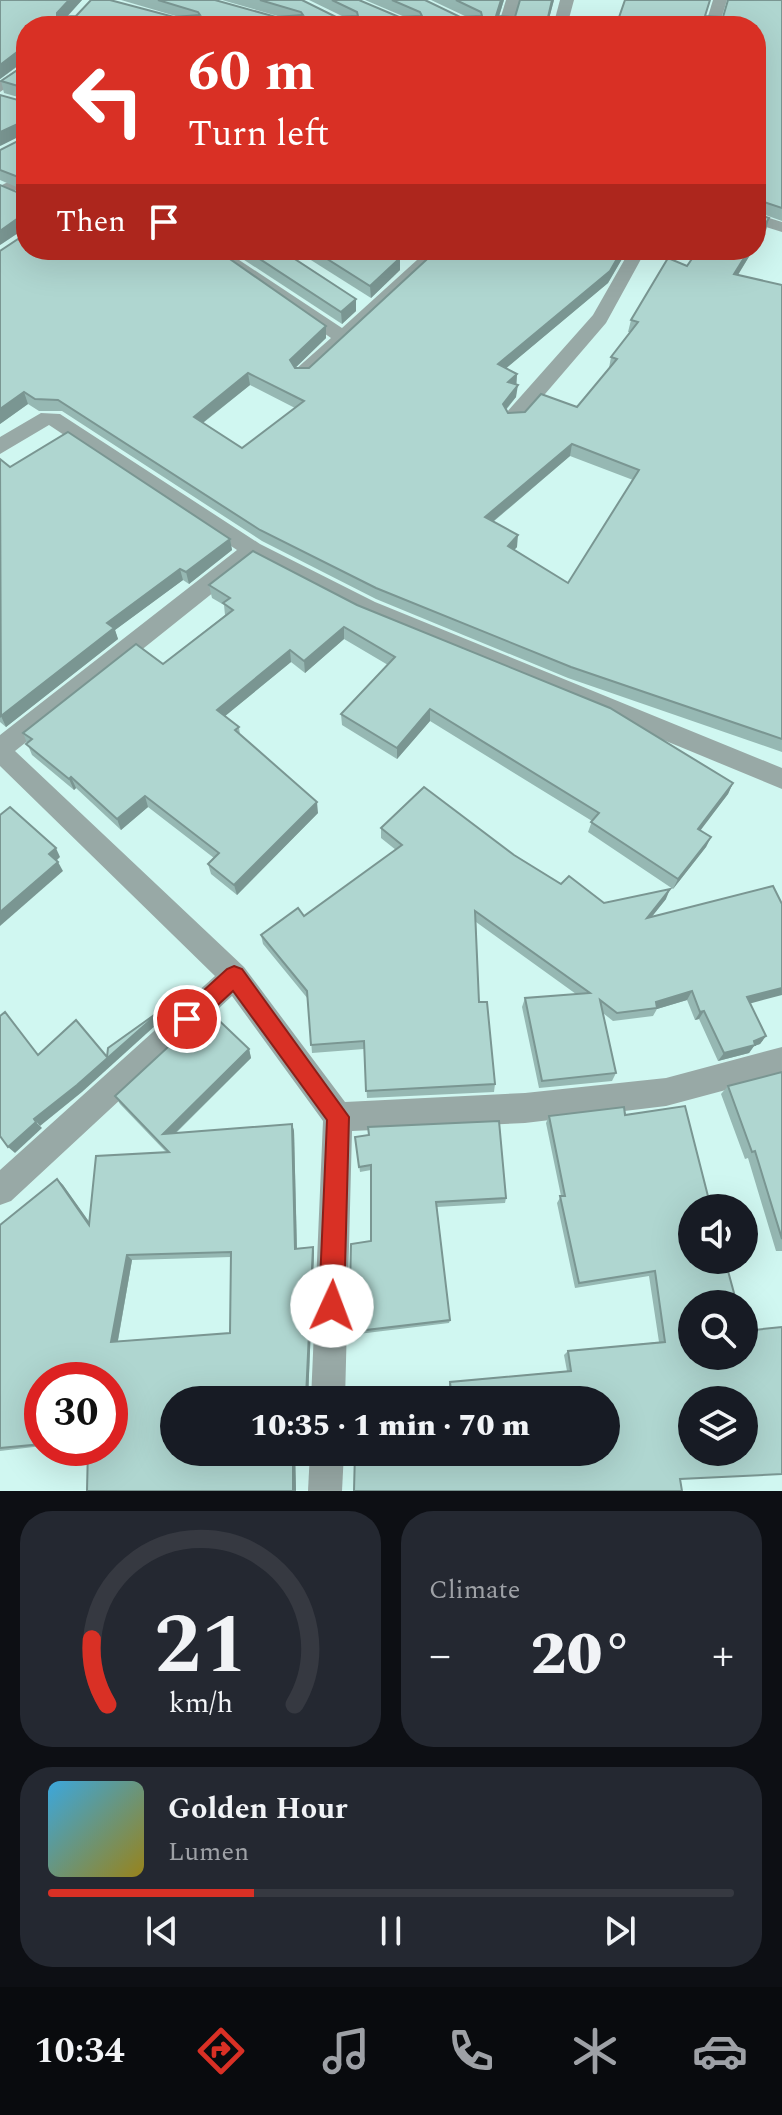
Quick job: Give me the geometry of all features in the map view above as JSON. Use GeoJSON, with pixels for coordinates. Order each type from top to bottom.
{"type":"FeatureCollection","features":[{"type":"Feature","properties":{"kind":"street"},"geometry":{"type":"LineString","coordinates":[[0,88],[16,76]]}},
{"type":"Feature","properties":{"kind":"street"},"geometry":{"type":"LineString","coordinates":[[228,260],[341,336]]}},
{"type":"Feature","properties":{"kind":"street"},"geometry":{"type":"LineString","coordinates":[[400,260],[417,270]]}},
{"type":"Feature","properties":{"kind":"street"},"geometry":{"type":"LineString","coordinates":[[303,373],[341,336],[364,305],[428,260]]}},
{"type":"Feature","properties":{"kind":"street"},"geometry":{"type":"LineString","coordinates":[[514,417],[587,339],[622,288],[634,260]]}},
{"type":"Feature","properties":{"kind":"street"},"geometry":{"type":"LineString","coordinates":[[0,447],[41,419],[53,419],[252,550],[367,608],[782,779]]}},
{"type":"Feature","properties":{"kind":"street"},"geometry":{"type":"LineString","coordinates":[[252,550],[0,750],[234,976],[338,1117],[328,1386]]}},
{"type":"Feature","properties":{"kind":"street"},"geometry":{"type":"LineString","coordinates":[[0,1190],[234,976]]}},
{"type":"Feature","properties":{"kind":"street"},"geometry":{"type":"LineString","coordinates":[[338,1117],[525,1108],[666,1092],[782,1061]]}},
{"type":"Feature","properties":{"kind":"street"},"geometry":{"type":"LineString","coordinates":[[325,1491],[326,1466]]}},
{"type":"Feature","properties":{"kind":"building"},"geometry":{"type":"Polygon","coordinates":[[[0,0],[69,0],[57,16],[16,16],[16,53],[0,65],[0,0]]]}},
{"type":"Feature","properties":{"kind":"building"},"geometry":{"type":"Polygon","coordinates":[[[91,0],[110,0],[170,16],[76,16],[91,0]]]}},
{"type":"Feature","properties":{"kind":"building"},"geometry":{"type":"Polygon","coordinates":[[[158,0],[215,0],[272,16],[187,16],[200,15],[158,0]]]}},
{"type":"Feature","properties":{"kind":"building"},"geometry":{"type":"Polygon","coordinates":[[[260,0],[302,0],[334,16],[290,16],[303,15],[260,0]]]}},
{"type":"Feature","properties":{"kind":"building"},"geometry":{"type":"Polygon","coordinates":[[[332,0],[359,0],[397,16],[358,16],[357,12],[332,0]]]}},
{"type":"Feature","properties":{"kind":"building"},"geometry":{"type":"Polygon","coordinates":[[[392,0],[425,0],[458,16],[422,16],[420,12],[392,0]]]}},
{"type":"Feature","properties":{"kind":"building"},"geometry":{"type":"Polygon","coordinates":[[[456,0],[501,0],[496,16],[482,16],[481,12],[456,0]]]}},
{"type":"Feature","properties":{"kind":"building"},"geometry":{"type":"Polygon","coordinates":[[[520,0],[552,0],[548,16],[515,16],[520,0]]]}},
{"type":"Feature","properties":{"kind":"building"},"geometry":{"type":"Polygon","coordinates":[[[625,0],[710,0],[705,16],[619,16],[625,0]]]}},
{"type":"Feature","properties":{"kind":"building"},"geometry":{"type":"Polygon","coordinates":[[[728,0],[782,0],[782,208],[766,203],[766,16],[723,16],[728,0]]]}},
{"type":"Feature","properties":{"kind":"building"},"geometry":{"type":"Polygon","coordinates":[[[16,71],[16,85],[1,81],[16,71]]]}},
{"type":"Feature","properties":{"kind":"building"},"geometry":{"type":"Polygon","coordinates":[[[0,95],[16,99],[16,125],[0,132],[0,95]]]}},
{"type":"Feature","properties":{"kind":"building"},"geometry":{"type":"Polygon","coordinates":[[[16,142],[16,176],[0,170],[0,150],[16,142]]]}},
{"type":"Feature","properties":{"kind":"building"},"geometry":{"type":"Polygon","coordinates":[[[0,185],[16,192],[16,220],[0,231],[0,185]]]}},
{"type":"Feature","properties":{"kind":"building"},"geometry":{"type":"Polygon","coordinates":[[[16,240],[16,260],[231,260],[326,326],[290,360],[295,368],[309,368],[426,260],[616,260],[610,271],[498,364],[517,374],[508,382],[518,385],[503,404],[508,413],[525,412],[541,394],[577,407],[617,359],[611,357],[638,322],[631,320],[667,260],[687,266],[691,260],[743,260],[734,274],[782,285],[782,739],[571,667],[376,588],[260,530],[58,400],[35,399],[24,392],[0,409],[0,251],[16,240]],[[248,373],[194,417],[242,448],[304,401],[248,373]],[[572,444],[485,517],[518,535],[508,546],[568,583],[639,470],[572,444]]]}},
{"type":"Feature","properties":{"kind":"building"},"geometry":{"type":"Polygon","coordinates":[[[261,260],[296,260],[356,299],[341,312],[261,260]]]}},
{"type":"Feature","properties":{"kind":"building"},"geometry":{"type":"Polygon","coordinates":[[[329,260],[398,260],[370,286],[329,260]]]}},
{"type":"Feature","properties":{"kind":"building"},"geometry":{"type":"Polygon","coordinates":[[[68,432],[230,539],[186,572],[180,569],[107,623],[114,628],[1,716],[0,459],[10,467],[68,432]]]}},
{"type":"Feature","properties":{"kind":"building"},"geometry":{"type":"Polygon","coordinates":[[[253,551],[357,605],[610,708],[733,783],[698,829],[711,837],[678,879],[591,822],[599,813],[430,709],[397,748],[341,714],[395,657],[344,627],[304,661],[290,650],[217,710],[239,727],[235,730],[317,802],[234,885],[208,864],[219,853],[145,796],[117,819],[71,777],[69,779],[26,744],[32,739],[23,733],[136,644],[163,664],[233,610],[223,603],[230,598],[209,585],[253,551]]]}},
{"type":"Feature","properties":{"kind":"building"},"geometry":{"type":"Polygon","coordinates":[[[424,787],[514,855],[561,884],[569,876],[604,903],[670,889],[647,918],[773,886],[782,904],[782,988],[747,997],[766,1036],[754,1041],[755,1045],[724,1053],[704,1011],[700,1012],[692,991],[656,1002],[657,1008],[617,1013],[600,1000],[616,1073],[542,1081],[525,998],[590,993],[475,911],[479,1002],[487,1002],[495,1084],[366,1091],[364,1041],[311,1045],[307,991],[261,935],[298,908],[304,916],[402,845],[381,828],[424,787]]]}},
{"type":"Feature","properties":{"kind":"building"},"geometry":{"type":"Polygon","coordinates":[[[10,807],[56,848],[49,854],[58,862],[0,912],[0,815],[10,807]]]}},
{"type":"Feature","properties":{"kind":"building"},"geometry":{"type":"Polygon","coordinates":[[[164,1008],[77,1085],[34,1119],[36,1122],[8,1147],[0,1136],[0,1016],[5,1012],[38,1055],[76,1020],[107,1057],[108,1048],[164,1008]]]}},
{"type":"Feature","properties":{"kind":"building"},"geometry":{"type":"Polygon","coordinates":[[[208,1010],[249,1049],[163,1134],[292,1124],[295,1249],[313,1247],[307,1386],[160,1386],[160,1466],[293,1466],[293,1491],[87,1491],[88,1466],[128,1466],[128,1362],[24,1362],[24,1446],[0,1448],[0,1225],[57,1179],[89,1225],[96,1156],[169,1152],[115,1096],[208,1010]],[[231,1252],[127,1255],[111,1342],[230,1333],[231,1252]]]}},
{"type":"Feature","properties":{"kind":"building"},"geometry":{"type":"Polygon","coordinates":[[[782,1072],[782,1239],[755,1151],[752,1152],[728,1086],[782,1072]]]}},
{"type":"Feature","properties":{"kind":"building"},"geometry":{"type":"Polygon","coordinates":[[[685,1106],[707,1194],[678,1194],[678,1274],[729,1274],[733,1290],[678,1290],[678,1370],[758,1370],[758,1330],[782,1327],[782,1474],[680,1479],[682,1491],[354,1491],[355,1466],[620,1466],[620,1386],[450,1386],[450,1382],[571,1371],[568,1351],[665,1342],[655,1271],[579,1283],[560,1196],[565,1196],[549,1116],[624,1107],[625,1115],[685,1106]]]}},
{"type":"Feature","properties":{"kind":"building"},"geometry":{"type":"Polygon","coordinates":[[[499,1121],[506,1198],[436,1202],[450,1320],[349,1332],[351,1244],[371,1241],[371,1165],[359,1167],[355,1137],[369,1135],[368,1127],[499,1121]]]}},
{"type":"Feature","properties":{"kind":"route"},"geometry":{"type":"LineString","coordinates":[[187,1019],[234,976],[338,1117],[332,1306]]}}]}
